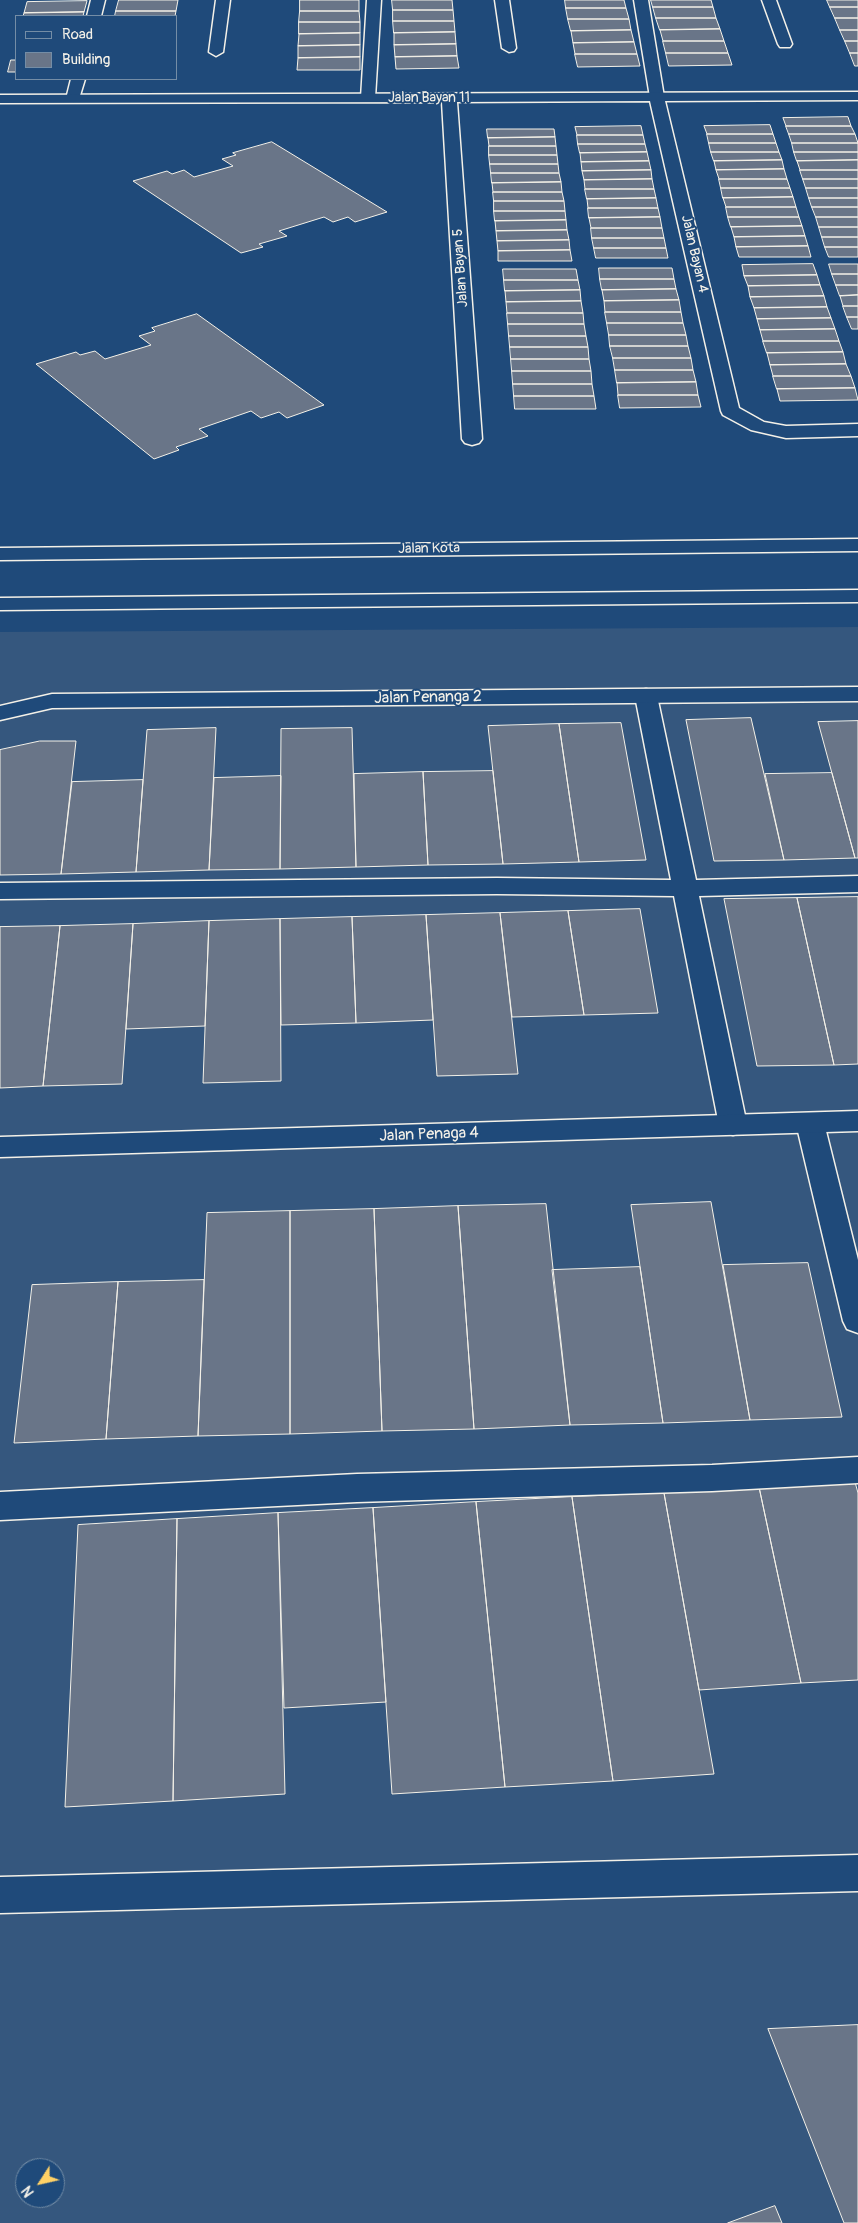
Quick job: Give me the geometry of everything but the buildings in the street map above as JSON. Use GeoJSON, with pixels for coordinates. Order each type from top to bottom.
{"type":"FeatureCollection","features":[{"type":"Feature","properties":{"kind":"street"},"geometry":{"type":"LineString","coordinates":[[94,15],[98,0]]}},
{"type":"Feature","properties":{"kind":"street"},"geometry":{"type":"LineString","coordinates":[[216,52],[223,0]]}},
{"type":"Feature","properties":{"kind":"street"},"geometry":{"type":"LineString","coordinates":[[368,98],[374,0]]}},
{"type":"Feature","properties":{"kind":"street"},"geometry":{"type":"LineString","coordinates":[[502,0],[508,48]]}},
{"type":"Feature","properties":{"kind":"street","name":"Jalan Bayan 4"},"geometry":{"type":"LineString","coordinates":[[641,0],[657,97],[730,411],[758,426],[786,432],[858,430]]}},
{"type":"Feature","properties":{"kind":"street"},"geometry":{"type":"LineString","coordinates":[[769,0],[785,44]]}},
{"type":"Feature","properties":{"kind":"street"},"geometry":{"type":"LineString","coordinates":[[73,98],[78,80]]}},
{"type":"Feature","properties":{"kind":"street","name":"Jalan Bayan 11"},"geometry":{"type":"LineString","coordinates":[[0,99],[858,96]]}},
{"type":"Feature","properties":{"kind":"street","name":"Jalan Bayan 5"},"geometry":{"type":"LineString","coordinates":[[449,98],[472,439]]}},
{"type":"Feature","properties":{"kind":"street","name":"Jalan Kota"},"geometry":{"type":"LineString","coordinates":[[0,554],[858,544]]}},
{"type":"Feature","properties":{"kind":"street"},"geometry":{"type":"LineString","coordinates":[[0,604],[858,596]]}},
{"type":"Feature","properties":{"kind":"street","name":"Jalan Penanga 2"},"geometry":{"type":"LineString","coordinates":[[0,713],[52,701],[858,694]]}},
{"type":"Feature","properties":{"kind":"street"},"geometry":{"type":"LineString","coordinates":[[646,696],[732,1125]]}},
{"type":"Feature","properties":{"kind":"street"},"geometry":{"type":"LineString","coordinates":[[0,891],[497,886],[685,888],[858,884]]}},
{"type":"Feature","properties":{"kind":"street","name":"Jalan Penaga 4"},"geometry":{"type":"LineString","coordinates":[[0,1148],[858,1121]]}},
{"type":"Feature","properties":{"kind":"street"},"geometry":{"type":"LineString","coordinates":[[810,1123],[858,1321]]}},
{"type":"Feature","properties":{"kind":"street"},"geometry":{"type":"LineString","coordinates":[[0,1506],[357,1488],[712,1478],[858,1470]]}},
{"type":"Feature","properties":{"kind":"street"},"geometry":{"type":"LineString","coordinates":[[0,1895],[858,1874]]}},
{"type":"Feature","properties":{"kind":"shaded area"},"geometry":{"type":"Polygon","coordinates":[[[858,627],[858,2223],[0,2223],[0,632],[858,627]]]}}]}
